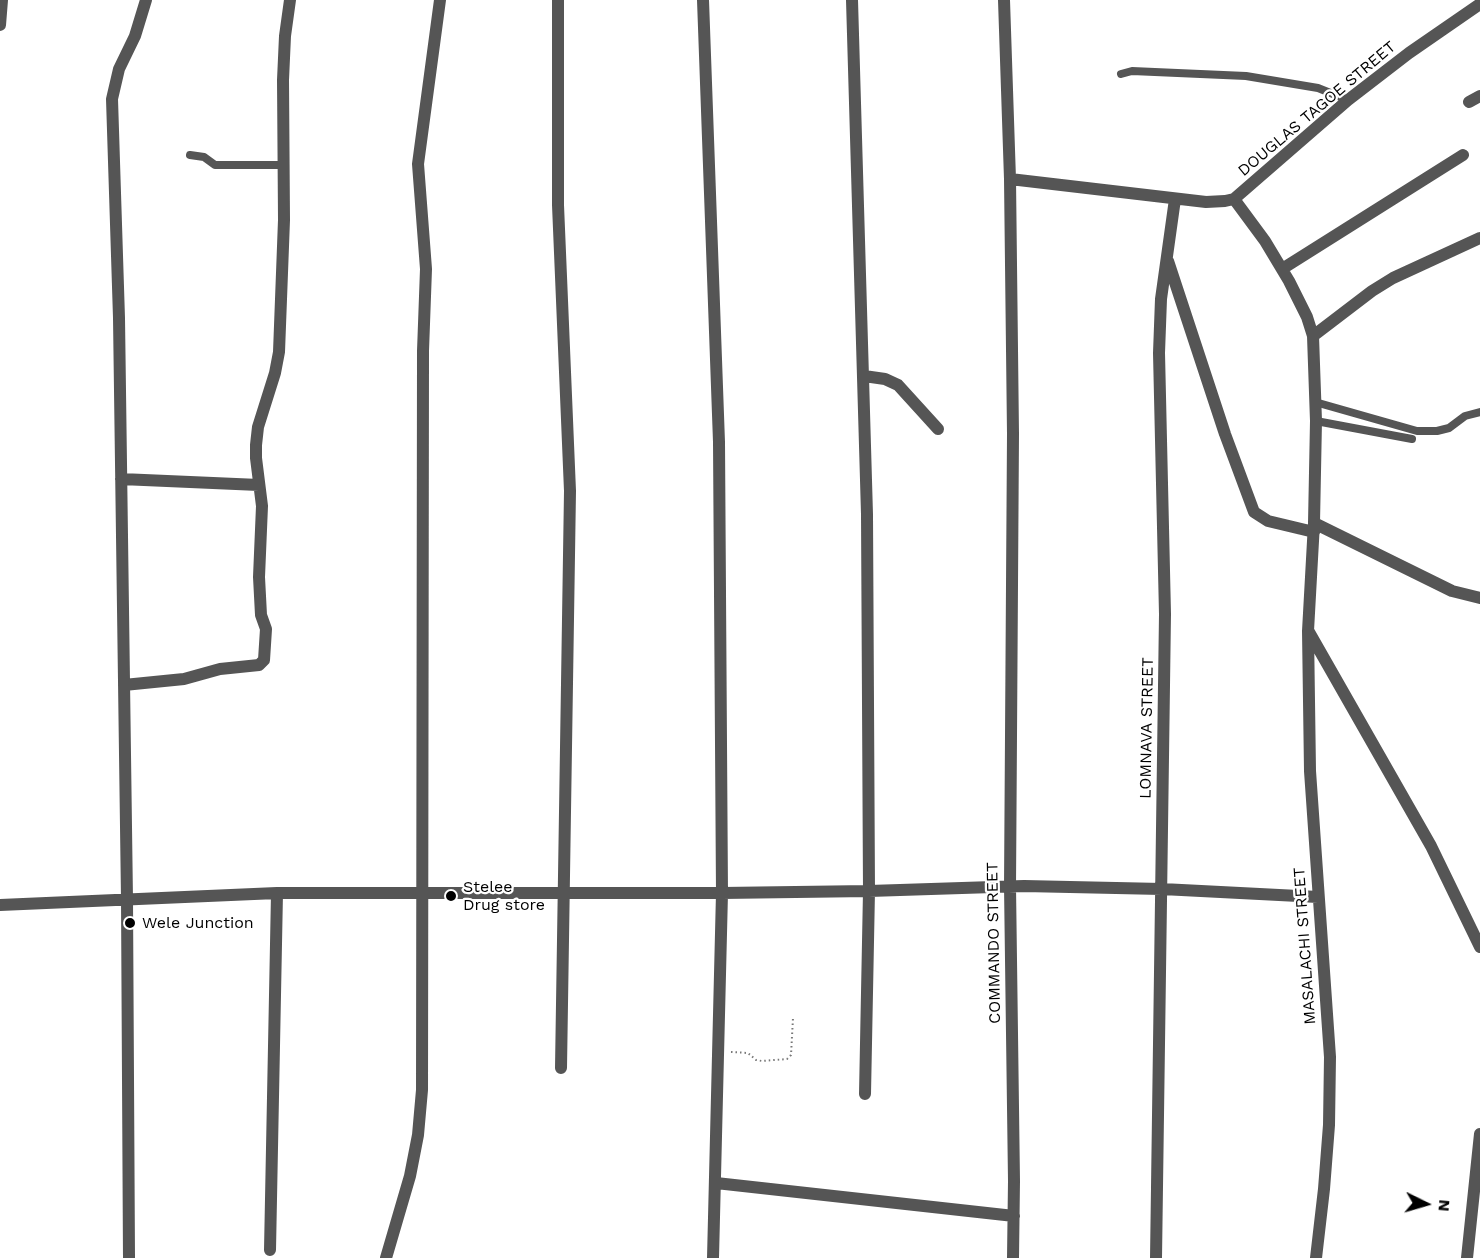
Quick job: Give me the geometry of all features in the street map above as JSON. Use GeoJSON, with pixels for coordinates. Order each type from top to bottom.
{"type":"FeatureCollection","features":[{"type":"Feature","properties":{"kind":"street"},"geometry":{"type":"LineString","coordinates":[[0,25],[3,0]]}},
{"type":"Feature","properties":{"kind":"street"},"geometry":{"type":"LineString","coordinates":[[129,1258],[127,899],[118,271],[112,99],[119,69],[135,36],[146,0]]}},
{"type":"Feature","properties":{"kind":"street"},"geometry":{"type":"LineString","coordinates":[[124,685],[184,679],[219,669],[262,663],[266,648],[266,629],[261,615],[259,577],[262,514],[256,458],[258,427],[276,374],[279,352],[284,220],[283,80],[285,36],[290,0]]}},
{"type":"Feature","properties":{"kind":"street"},"geometry":{"type":"LineString","coordinates":[[386,1258],[410,1176],[418,1136],[422,1090],[423,351],[426,269],[418,164],[440,0]]}},
{"type":"Feature","properties":{"kind":"street"},"geometry":{"type":"LineString","coordinates":[[558,0],[558,205],[570,491],[561,1068]]}},
{"type":"Feature","properties":{"kind":"street"},"geometry":{"type":"LineString","coordinates":[[703,0],[719,442],[722,893],[713,1258]]}},
{"type":"Feature","properties":{"kind":"street"},"geometry":{"type":"LineString","coordinates":[[852,0],[867,514],[869,891],[864,1094]]}},
{"type":"Feature","properties":{"kind":"street","name":"COMMANDO STREET"},"geometry":{"type":"LineString","coordinates":[[1004,0],[1010,179],[1013,434],[1010,886],[1013,1258]]}},
{"type":"Feature","properties":{"kind":"street","name":"DOUGLAS TAGOE STREET"},"geometry":{"type":"LineString","coordinates":[[1234,199],[1348,100],[1409,53],[1480,4]]}},
{"type":"Feature","properties":{"kind":"street"},"geometry":{"type":"LineString","coordinates":[[1468,102],[1480,96]]}},
{"type":"Feature","properties":{"kind":"street"},"geometry":{"type":"LineString","coordinates":[[1282,269],[1463,155]]}},
{"type":"Feature","properties":{"kind":"street"},"geometry":{"type":"LineString","coordinates":[[1010,179],[1206,202],[1234,199]]}},
{"type":"Feature","properties":{"kind":"street","name":"LOMNAVA STREET"},"geometry":{"type":"LineString","coordinates":[[1156,1258],[1165,614],[1159,353],[1161,298],[1175,199]]}},
{"type":"Feature","properties":{"kind":"street","name":"MASALACHI STREET"},"geometry":{"type":"LineString","coordinates":[[1234,199],[1265,241],[1282,269],[1307,317],[1313,336],[1316,421],[1314,528],[1308,631],[1310,771],[1330,1057],[1325,1178],[1316,1258]]}},
{"type":"Feature","properties":{"kind":"street"},"geometry":{"type":"LineString","coordinates":[[1313,336],[1379,287],[1480,238]]}},
{"type":"Feature","properties":{"kind":"street"},"geometry":{"type":"LineString","coordinates":[[1167,258],[1225,434],[1254,512],[1268,521],[1314,528],[1452,591],[1480,598]]}},
{"type":"Feature","properties":{"kind":"street"},"geometry":{"type":"LineString","coordinates":[[864,376],[885,379],[898,385],[938,429]]}},
{"type":"Feature","properties":{"kind":"street"},"geometry":{"type":"LineString","coordinates":[[121,479],[259,485]]}},
{"type":"Feature","properties":{"kind":"street"},"geometry":{"type":"LineString","coordinates":[[1308,631],[1431,846],[1479,942]]}},
{"type":"Feature","properties":{"kind":"street"},"geometry":{"type":"LineString","coordinates":[[0,905],[277,893],[722,893],[1010,886],[1162,889],[1318,897]]}},
{"type":"Feature","properties":{"kind":"street"},"geometry":{"type":"LineString","coordinates":[[270,1250],[277,893]]}},
{"type":"Feature","properties":{"kind":"street"},"geometry":{"type":"LineString","coordinates":[[1467,1258],[1480,1134]]}},
{"type":"Feature","properties":{"kind":"street"},"geometry":{"type":"LineString","coordinates":[[716,1184],[1014,1216]]}},
{"type":"Feature","properties":{"kind":"lane"},"geometry":{"type":"LineString","coordinates":[[1121,74],[1132,71],[1246,76],[1318,88],[1348,100]]}},
{"type":"Feature","properties":{"kind":"lane"},"geometry":{"type":"LineString","coordinates":[[190,155],[204,157],[215,165],[283,165]]}},
{"type":"Feature","properties":{"kind":"lane"},"geometry":{"type":"LineString","coordinates":[[1316,402],[1418,431],[1437,431],[1449,428],[1465,416],[1480,412]]}},
{"type":"Feature","properties":{"kind":"lane"},"geometry":{"type":"LineString","coordinates":[[1316,421],[1412,439]]}},
{"type":"Feature","properties":{"kind":"path"},"geometry":{"type":"LineString","coordinates":[[719,1051],[748,1053],[756,1060],[762,1061],[787,1059],[791,1055],[793,1018]]}},
{"type":"Feature","properties":{"kind":"place","name":"Stelee Drug store"},"geometry":{"type":"Point","coordinates":[451,896]}},
{"type":"Feature","properties":{"kind":"place","name":"Wele Junction"},"geometry":{"type":"Point","coordinates":[130,923]}}]}
